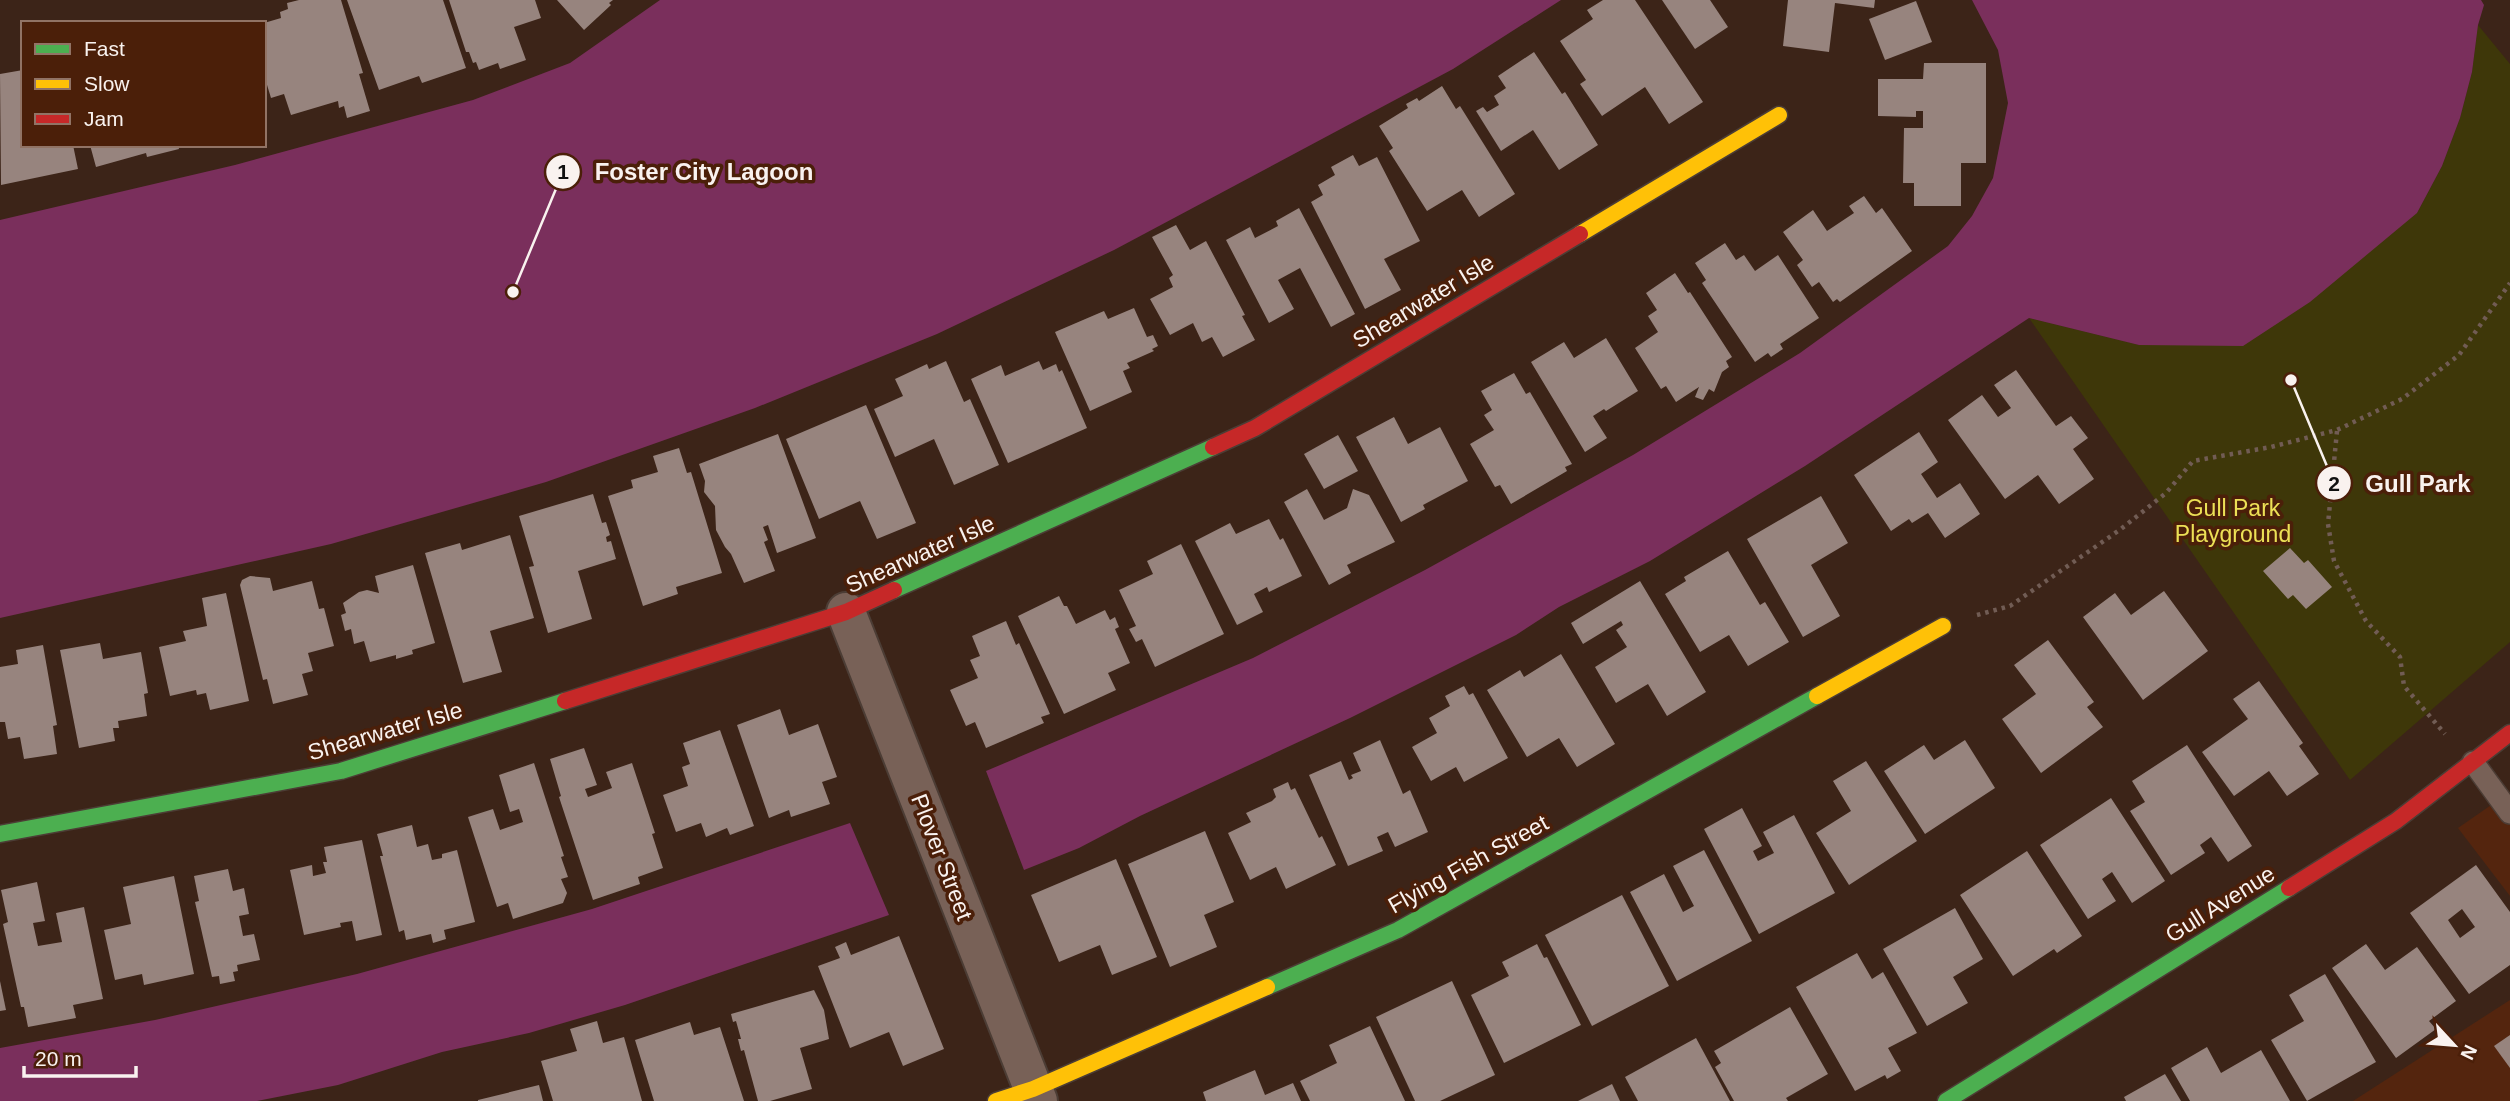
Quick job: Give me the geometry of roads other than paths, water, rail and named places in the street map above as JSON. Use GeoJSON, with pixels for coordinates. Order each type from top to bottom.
{"type":"FeatureCollection","features":[{"type":"Feature","properties":{"kind":"street","name":"Shearwater Isle"},"geometry":{"type":"LineString","coordinates":[[0,834],[341,771],[846,612],[1255,428],[1779,115]]}},
{"type":"Feature","properties":{"kind":"street","name":"Plover Street"},"geometry":{"type":"LineString","coordinates":[[846,612],[1036,1095]]}},
{"type":"Feature","properties":{"kind":"street","name":"Flying Fish Street"},"geometry":{"type":"LineString","coordinates":[[996,1101],[1036,1095],[1398,930],[1942,626]]}},
{"type":"Feature","properties":{"kind":"street","name":"Gull Avenue"},"geometry":{"type":"LineString","coordinates":[[1945,1101],[2396,821],[2510,733]]}},
{"type":"Feature","properties":{"kind":"lane"},"geometry":{"type":"LineString","coordinates":[[2473,762],[2510,813]]}},
{"type":"Feature","properties":{"kind":"place","name":"Foster City Lagoon"},"geometry":{"type":"Point","coordinates":[513,292]}},
{"type":"Feature","properties":{"kind":"place","name":"Gull Park"},"geometry":{"type":"Point","coordinates":[2291,380]}},
{"type":"Feature","properties":{"kind":"park label","name":"Gull Park Playground"},"geometry":{"type":"Point","coordinates":[2233,521]}}]}
